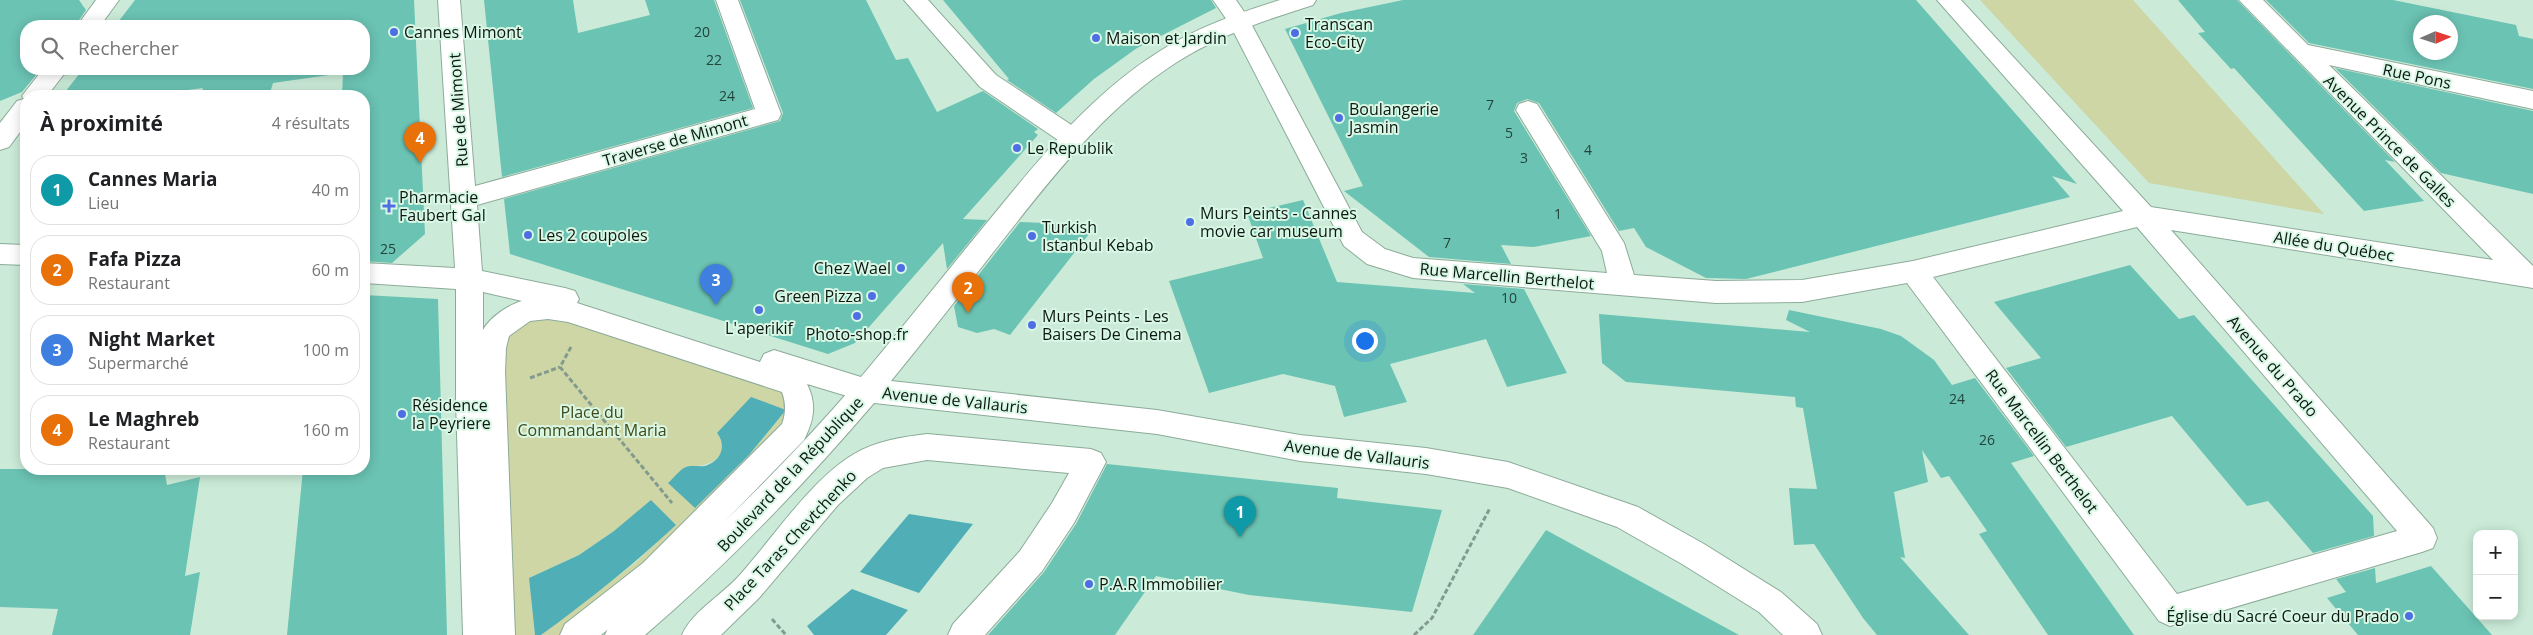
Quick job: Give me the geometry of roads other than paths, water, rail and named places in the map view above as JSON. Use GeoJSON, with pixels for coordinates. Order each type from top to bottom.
{"type":"FeatureCollection","features":[{"type":"Feature","properties":{"kind":"street"},"geometry":{"type":"LineString","coordinates":[[93,20],[108,0]]}},
{"type":"Feature","properties":{"kind":"street","name":"Rue de Mimont"},"geometry":{"type":"LineString","coordinates":[[449,0],[469,279]]}},
{"type":"Feature","properties":{"kind":"street","name":"Traverse de Mimont"},"geometry":{"type":"LineString","coordinates":[[464,198],[769,114],[728,0]]}},
{"type":"Feature","properties":{"kind":"street"},"geometry":{"type":"LineString","coordinates":[[915,0],[988,81],[1073,138]]}},
{"type":"Feature","properties":{"kind":"street","name":"Rue Marcellin Berthelot"},"geometry":{"type":"LineString","coordinates":[[1224,0],[1239,21],[1353,239],[1376,258],[1413,268],[1716,292],[1802,291],[1913,271],[2143,216]]}},
{"type":"Feature","properties":{"kind":"street","name":"Boulevard de la République"},"geometry":{"type":"LineString","coordinates":[[621,635],[722,548],[775,494],[867,390],[1052,159],[1104,106],[1168,56],[1239,21],[1304,0]]}},
{"type":"Feature","properties":{"kind":"street","name":"Avenue du Prado"},"geometry":{"type":"LineString","coordinates":[[1948,0],[2143,216],[2422,538],[2170,611]]}},
{"type":"Feature","properties":{"kind":"street","name":"Avenue Prince de Galles"},"geometry":{"type":"LineString","coordinates":[[2250,0],[2529,277]]}},
{"type":"Feature","properties":{"kind":"street","name":"Rue Pons"},"geometry":{"type":"LineString","coordinates":[[2301,51],[2533,100]]}},
{"type":"Feature","properties":{"kind":"street"},"geometry":{"type":"LineString","coordinates":[[39,90],[51,75]]}},
{"type":"Feature","properties":{"kind":"street"},"geometry":{"type":"LineString","coordinates":[[1528,110],[1615,250],[1624,285]]}},
{"type":"Feature","properties":{"kind":"street"},"geometry":{"type":"LineString","coordinates":[[2,137],[20,114]]}},
{"type":"Feature","properties":{"kind":"street","name":"Allée du Québec"},"geometry":{"type":"LineString","coordinates":[[2143,216],[2529,277]]}},
{"type":"Feature","properties":{"kind":"street"},"geometry":{"type":"LineString","coordinates":[[0,254],[20,255]]}},
{"type":"Feature","properties":{"kind":"street","name":"Rue Marcellin Berthelot"},"geometry":{"type":"LineString","coordinates":[[1913,271],[2170,611]]}},
{"type":"Feature","properties":{"kind":"street"},"geometry":{"type":"LineString","coordinates":[[370,274],[469,279],[567,299],[867,390]]}},
{"type":"Feature","properties":{"kind":"street"},"geometry":{"type":"LineString","coordinates":[[469,279],[470,400],[479,635]]}},
{"type":"Feature","properties":{"kind":"street"},"geometry":{"type":"LineString","coordinates":[[499,635],[492,348],[497,330],[524,311],[548,308],[589,317],[793,384],[800,398],[802,413],[794,431],[654,573],[576,635]]}},
{"type":"Feature","properties":{"kind":"street","name":"Avenue de Vallauris"},"geometry":{"type":"LineString","coordinates":[[867,390],[1157,422],[1300,448],[1426,461],[1508,475],[1627,517],[1693,554],[1770,602],[1806,635]]}},
{"type":"Feature","properties":{"kind":"street","name":"Place Taras Chevtchenko"},"geometry":{"type":"LineString","coordinates":[[698,635],[747,590],[818,508],[856,469],[885,453],[901,449],[928,447],[1091,462],[1063,514],[1030,561],[964,635]]}},
{"type":"Feature","properties":{"kind":"water"},"geometry":{"type":"Polygon","coordinates":[[[751,397],[786,410],[749,455],[695,508],[668,483],[686,467],[705,466],[715,461],[722,448],[722,443],[717,433],[751,397]]]}},
{"type":"Feature","properties":{"kind":"water"},"geometry":{"type":"Polygon","coordinates":[[[651,500],[676,525],[593,596],[541,635],[535,635],[529,578],[579,555],[614,531],[651,500]]]}},
{"type":"Feature","properties":{"kind":"water"},"geometry":{"type":"Polygon","coordinates":[[[909,514],[973,524],[919,593],[860,572],[909,514]]]}},
{"type":"Feature","properties":{"kind":"water"},"geometry":{"type":"Polygon","coordinates":[[[852,589],[908,610],[886,635],[814,635],[807,626],[852,589]]]}},
{"type":"Feature","properties":{"kind":"place","name":"Cannes Mimont"},"geometry":{"type":"Point","coordinates":[394,32]}},
{"type":"Feature","properties":{"kind":"place","name":"Transcan Eco-City"},"geometry":{"type":"Point","coordinates":[1295,33]}},
{"type":"Feature","properties":{"kind":"place","name":"Maison et Jardin"},"geometry":{"type":"Point","coordinates":[1096,38]}},
{"type":"Feature","properties":{"kind":"place","name":"Boulangerie Jasmin"},"geometry":{"type":"Point","coordinates":[1339,118]}},
{"type":"Feature","properties":{"kind":"place","name":"Le Republik"},"geometry":{"type":"Point","coordinates":[1017,148]}},
{"type":"Feature","properties":{"kind":"place","name":"Le Maghreb"},"geometry":{"type":"Point","coordinates":[420,163]}},
{"type":"Feature","properties":{"kind":"place","name":"Pharmacie Faubert Gal"},"geometry":{"type":"Point","coordinates":[389,206]}},
{"type":"Feature","properties":{"kind":"place","name":"Murs Peints - Cannes movie car museum"},"geometry":{"type":"Point","coordinates":[1190,222]}},
{"type":"Feature","properties":{"kind":"place","name":"Les 2 coupoles"},"geometry":{"type":"Point","coordinates":[528,235]}},
{"type":"Feature","properties":{"kind":"place","name":"Turkish Istanbul Kebab"},"geometry":{"type":"Point","coordinates":[1032,236]}},
{"type":"Feature","properties":{"kind":"place","name":"Chez Wael"},"geometry":{"type":"Point","coordinates":[901,268]}},
{"type":"Feature","properties":{"kind":"place","name":"Green Pizza"},"geometry":{"type":"Point","coordinates":[872,296]}},
{"type":"Feature","properties":{"kind":"place","name":"Night Market"},"geometry":{"type":"Point","coordinates":[716,305]}},
{"type":"Feature","properties":{"kind":"place","name":"L'aperikif"},"geometry":{"type":"Point","coordinates":[759,310]}},
{"type":"Feature","properties":{"kind":"place","name":"Fafa Pizza"},"geometry":{"type":"Point","coordinates":[968,313]}},
{"type":"Feature","properties":{"kind":"place","name":"Photo-shop.fr"},"geometry":{"type":"Point","coordinates":[857,316]}},
{"type":"Feature","properties":{"kind":"place","name":"Murs Peints - Les Baisers De Cinema"},"geometry":{"type":"Point","coordinates":[1032,325]}},
{"type":"Feature","properties":{"kind":"place","name":"Résidence la Peyriere"},"geometry":{"type":"Point","coordinates":[402,414]}},
{"type":"Feature","properties":{"kind":"place","name":"Cannes Maria"},"geometry":{"type":"Point","coordinates":[1240,537]}},
{"type":"Feature","properties":{"kind":"place","name":"P.A.R Immobilier"},"geometry":{"type":"Point","coordinates":[1089,584]}},
{"type":"Feature","properties":{"kind":"place","name":"Église du Sacré Coeur du Prado"},"geometry":{"type":"Point","coordinates":[2409,616]}},
{"type":"Feature","properties":{"kind":"park label","name":"Place du Commandant Maria"},"geometry":{"type":"Point","coordinates":[592,421]}}]}
